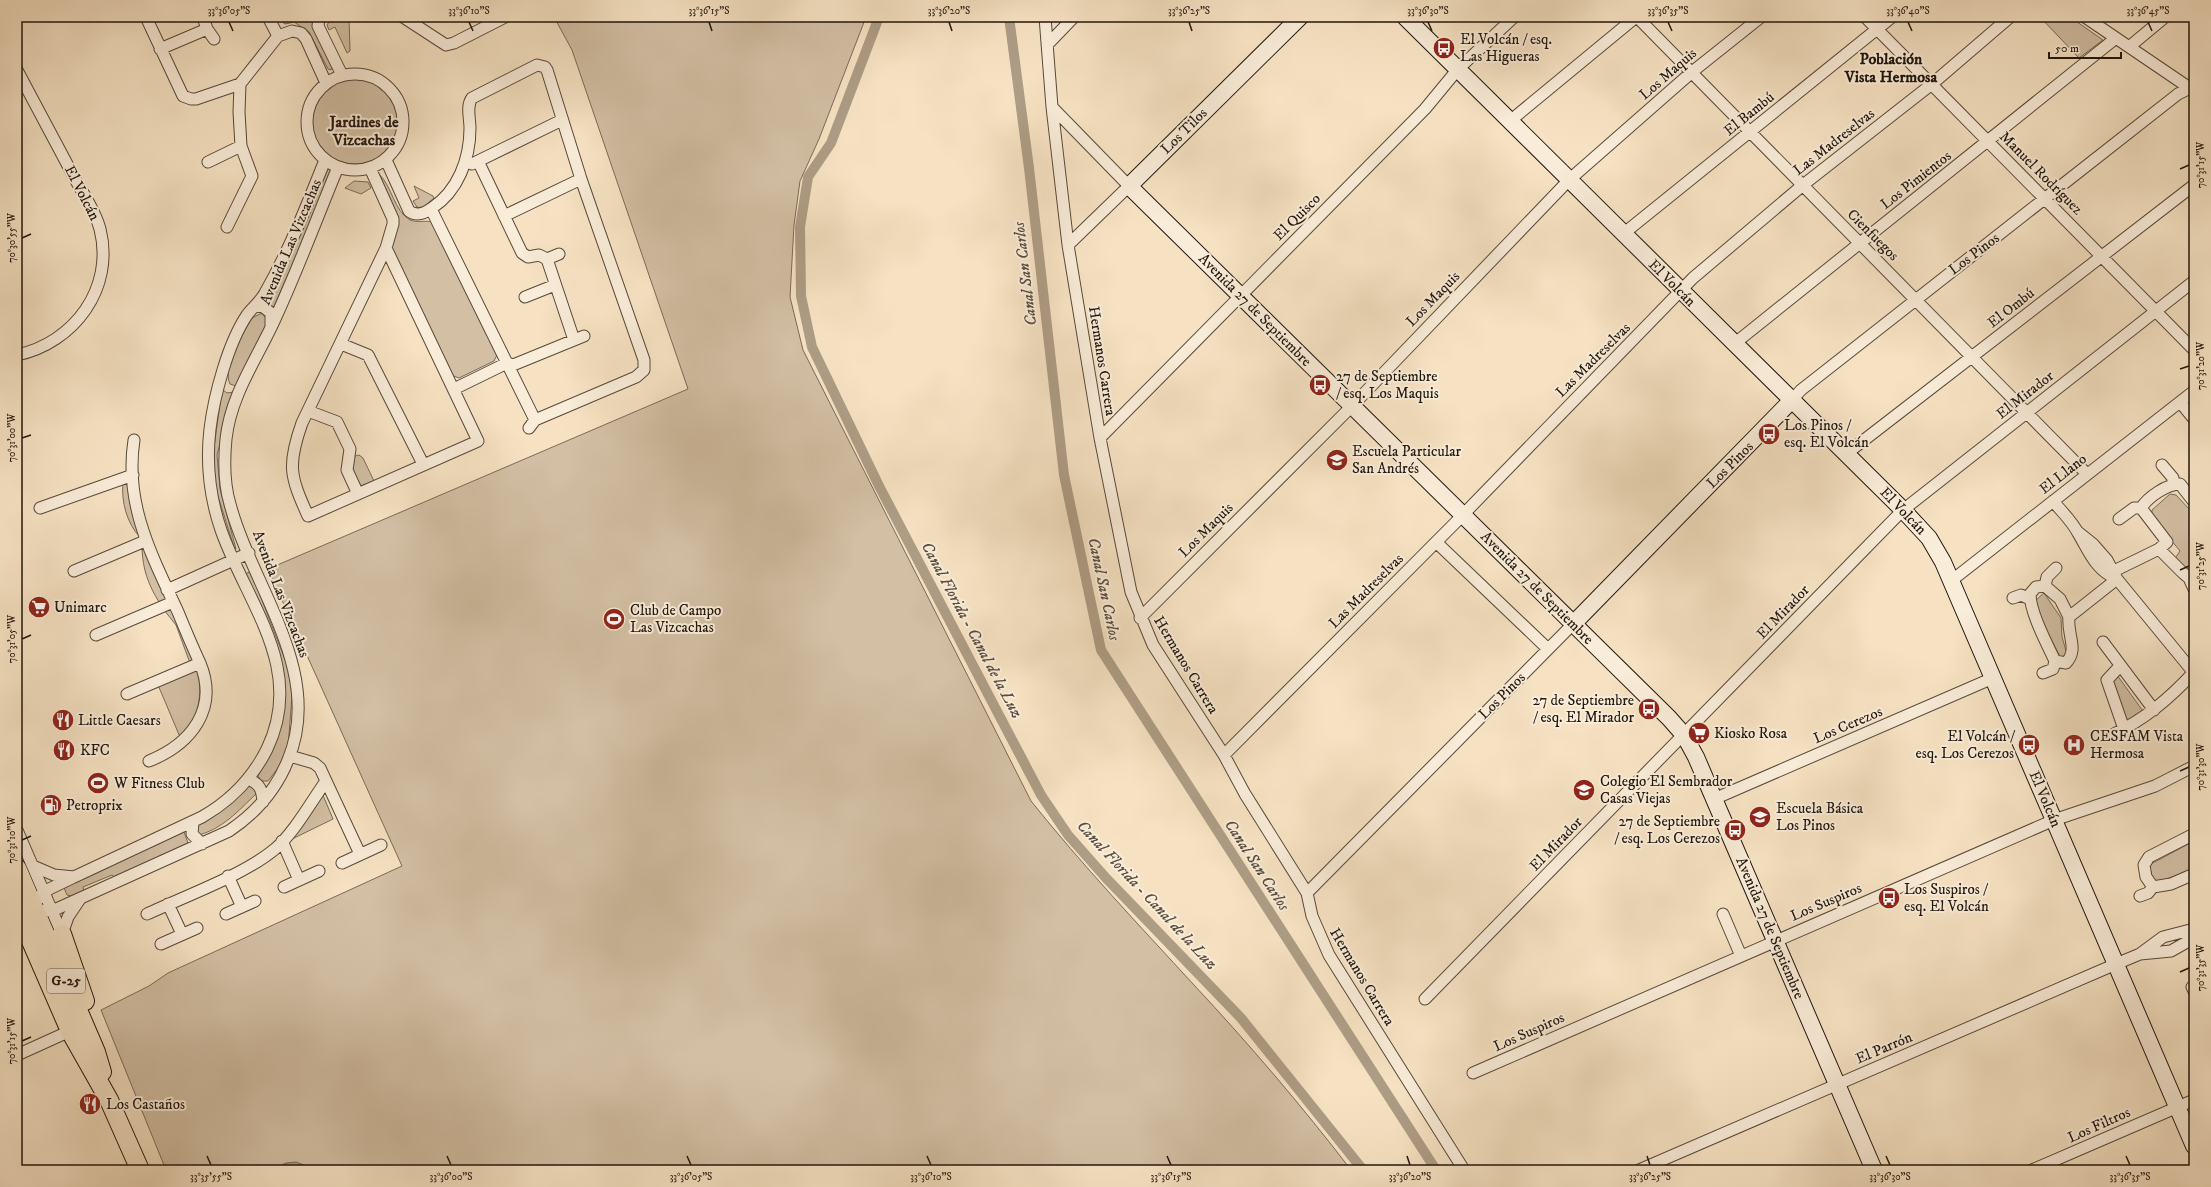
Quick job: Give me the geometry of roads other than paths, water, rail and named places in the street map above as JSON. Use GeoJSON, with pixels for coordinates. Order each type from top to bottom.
{"type":"FeatureCollection","features":[{"type":"Feature","properties":{"kind":"main road","name":"G-25"},"geometry":{"type":"LineString","coordinates":[[25,867],[31,911],[70,1030],[110,1100],[140,1170]]}},
{"type":"Feature","properties":{"kind":"main road","name":"G-25"},"geometry":{"type":"LineString","coordinates":[[31,911],[96,1052],[110,1100]]}},
{"type":"Feature","properties":{"kind":"main road"},"geometry":{"type":"LineString","coordinates":[[62,934],[88,1010],[96,1052]]}},
{"type":"Feature","properties":{"kind":"street"},"geometry":{"type":"LineString","coordinates":[[146,17],[181,93],[187,98],[196,99],[240,84]]}},
{"type":"Feature","properties":{"kind":"street"},"geometry":{"type":"LineString","coordinates":[[203,17],[207,29],[214,39]]}},
{"type":"Feature","properties":{"kind":"street"},"geometry":{"type":"LineString","coordinates":[[268,17],[278,36]]}},
{"type":"Feature","properties":{"kind":"street"},"geometry":{"type":"LineString","coordinates":[[319,17],[318,26],[342,75]]}},
{"type":"Feature","properties":{"kind":"street"},"geometry":{"type":"LineString","coordinates":[[403,17],[446,45],[454,43],[505,17]]}},
{"type":"Feature","properties":{"kind":"street","name":"Hermanos Carrera"},"geometry":{"type":"LineString","coordinates":[[1044,17],[1052,107],[1068,245],[1100,438],[1131,592],[1140,618],[1153,645],[1224,755],[1245,794],[1307,893],[1312,916],[1329,954],[1464,1170]]}},
{"type":"Feature","properties":{"kind":"street"},"geometry":{"type":"LineString","coordinates":[[1047,45],[1074,17]]}},
{"type":"Feature","properties":{"kind":"street","name":"Los Tilos"},"geometry":{"type":"LineString","coordinates":[[1068,245],[1300,17]]}},
{"type":"Feature","properties":{"kind":"street","name":"El Quisco"},"geometry":{"type":"LineString","coordinates":[[1100,438],[1425,109],[1458,69],[1514,17]]}},
{"type":"Feature","properties":{"kind":"street"},"geometry":{"type":"LineString","coordinates":[[1510,121],[1636,17]]}},
{"type":"Feature","properties":{"kind":"street","name":"Cienfuegos"},"geometry":{"type":"LineString","coordinates":[[1636,17],[1692,72],[2087,474]]}},
{"type":"Feature","properties":{"kind":"street","name":"Los Maquis"},"geometry":{"type":"LineString","coordinates":[[1140,618],[1352,406],[1569,180],[1692,72],[1761,17]]}},
{"type":"Feature","properties":{"kind":"street","name":"Manuel Rodríguez"},"geometry":{"type":"LineString","coordinates":[[1866,17],[2194,350]]}},
{"type":"Feature","properties":{"kind":"street","name":"El Bambú"},"geometry":{"type":"LineString","coordinates":[[1623,234],[1878,30],[1892,17]]}},
{"type":"Feature","properties":{"kind":"street","name":"Las Madreselvas"},"geometry":{"type":"LineString","coordinates":[[1224,755],[1436,542],[1693,278],[1803,185],[1932,84],[2010,17]]}},
{"type":"Feature","properties":{"kind":"street"},"geometry":{"type":"LineString","coordinates":[[2085,17],[2193,88]]}},
{"type":"Feature","properties":{"kind":"street"},"geometry":{"type":"LineString","coordinates":[[2130,47],[2165,17]]}},
{"type":"Feature","properties":{"kind":"street","name":"El Volcán"},"geometry":{"type":"LineString","coordinates":[[1409,18],[1623,234],[1903,510],[1934,545],[1993,678],[2194,1146]]}},
{"type":"Feature","properties":{"kind":"street"},"geometry":{"type":"LineString","coordinates":[[160,49],[207,29]]}},
{"type":"Feature","properties":{"kind":"street"},"geometry":{"type":"LineString","coordinates":[[227,227],[252,176],[242,146],[238,112],[240,84],[247,73],[278,36],[292,31],[301,32],[306,39],[326,83]]}},
{"type":"Feature","properties":{"kind":"street","name":"Los Pimientos"},"geometry":{"type":"LineString","coordinates":[[1734,344],[1859,243],[1989,142],[2116,38]]}},
{"type":"Feature","properties":{"kind":"street"},"geometry":{"type":"LineString","coordinates":[[386,160],[409,211],[414,214],[421,214],[431,209],[440,202],[465,167],[469,142],[468,107],[470,100],[480,93],[536,65],[544,67],[547,70],[581,179],[644,360],[644,370],[636,378],[532,424],[507,362],[431,209]]}},
{"type":"Feature","properties":{"kind":"street","name":"El Volcán"},"geometry":{"type":"LineString","coordinates":[[17,70],[97,218],[103,254],[97,289],[78,321],[51,344],[17,355]]}},
{"type":"Feature","properties":{"kind":"street"},"geometry":{"type":"LineString","coordinates":[[359,74],[375,78],[389,88],[399,102],[403,118],[401,135],[394,150],[386,160],[370,168],[353,170],[338,167],[325,160],[315,149],[309,136],[307,121],[309,106],[316,94],[326,83],[342,75],[359,74]]}},
{"type":"Feature","properties":{"kind":"street","name":"Los Pinos"},"geometry":{"type":"LineString","coordinates":[[1307,893],[1801,390],[2045,200],[2178,94],[2193,88]]}},
{"type":"Feature","properties":{"kind":"street","name":"Avenida 27 de Septiembre"},"geometry":{"type":"LineString","coordinates":[[1052,107],[1129,186],[1669,718],[1684,735],[1696,757],[1874,1170]]}},
{"type":"Feature","properties":{"kind":"street"},"geometry":{"type":"LineString","coordinates":[[465,167],[562,120]]}},
{"type":"Feature","properties":{"kind":"street"},"geometry":{"type":"LineString","coordinates":[[208,162],[242,146]]}},
{"type":"Feature","properties":{"kind":"street","name":"Avenida Las Vizcachas"},"geometry":{"type":"LineString","coordinates":[[43,892],[74,876],[192,822],[221,805],[248,779],[263,757],[273,732],[279,706],[280,680],[268,638],[216,515],[208,464],[211,425],[232,343],[247,316],[264,295],[292,241],[325,160]]}},
{"type":"Feature","properties":{"kind":"street"},"geometry":{"type":"LineString","coordinates":[[478,161],[522,253],[528,257],[539,255],[547,259],[555,285],[579,338],[513,365],[507,362]]}},
{"type":"Feature","properties":{"kind":"street","name":"Avenida Las Vizcachas"},"geometry":{"type":"LineString","coordinates":[[31,911],[81,897],[216,838],[241,823],[263,802],[278,780],[290,756],[298,719],[297,679],[289,651],[230,505],[225,471],[229,422],[238,392],[270,328],[338,167]]}},
{"type":"Feature","properties":{"kind":"street"},"geometry":{"type":"LineString","coordinates":[[370,168],[393,219],[393,224],[386,248],[308,410],[292,451],[291,463],[293,479],[308,516],[478,441],[386,248]]}},
{"type":"Feature","properties":{"kind":"street"},"geometry":{"type":"LineString","coordinates":[[504,216],[581,179]]}},
{"type":"Feature","properties":{"kind":"street","name":"El Ombú"},"geometry":{"type":"LineString","coordinates":[[1846,454],[2194,185]]}},
{"type":"Feature","properties":{"kind":"street"},"geometry":{"type":"LineString","coordinates":[[547,259],[559,254]]}},
{"type":"Feature","properties":{"kind":"street","name":"El Mirador"},"geometry":{"type":"LineString","coordinates":[[1425,999],[1903,510],[2194,281]]}},
{"type":"Feature","properties":{"kind":"street"},"geometry":{"type":"LineString","coordinates":[[526,297],[555,285]]}},
{"type":"Feature","properties":{"kind":"street","name":"Avenida Las Vizcachas"},"geometry":{"type":"LineString","coordinates":[[254,307],[262,306],[271,313],[270,328]]}},
{"type":"Feature","properties":{"kind":"street"},"geometry":{"type":"LineString","coordinates":[[341,344],[368,355],[423,464]]}},
{"type":"Feature","properties":{"kind":"street"},"geometry":{"type":"LineString","coordinates":[[454,389],[507,362]]}},
{"type":"Feature","properties":{"kind":"street"},"geometry":{"type":"LineString","coordinates":[[221,382],[223,390],[227,393],[232,394],[238,392]]}},
{"type":"Feature","properties":{"kind":"street","name":"El Llano"},"geometry":{"type":"LineString","coordinates":[[1951,581],[2194,391]]}},
{"type":"Feature","properties":{"kind":"street"},"geometry":{"type":"LineString","coordinates":[[2180,402],[2194,419]]}},
{"type":"Feature","properties":{"kind":"street"},"geometry":{"type":"LineString","coordinates":[[308,410],[337,422],[350,450],[347,470],[358,494]]}},
{"type":"Feature","properties":{"kind":"street"},"geometry":{"type":"LineString","coordinates":[[134,440],[133,475],[137,508],[145,541],[206,677],[203,712],[191,732],[175,748],[149,761]]}},
{"type":"Feature","properties":{"kind":"street"},"geometry":{"type":"LineString","coordinates":[[2162,465],[2173,478],[2174,484]]}},
{"type":"Feature","properties":{"kind":"street"},"geometry":{"type":"LineString","coordinates":[[40,508],[133,475]]}},
{"type":"Feature","properties":{"kind":"street"},"geometry":{"type":"LineString","coordinates":[[2141,508],[2145,503],[2174,484],[2180,484],[2194,502]]}},
{"type":"Feature","properties":{"kind":"street"},"geometry":{"type":"LineString","coordinates":[[2053,501],[2078,532],[2087,551],[2098,566],[2108,575],[2115,575]]}},
{"type":"Feature","properties":{"kind":"street"},"geometry":{"type":"LineString","coordinates":[[2119,519],[2134,508],[2141,508]]}},
{"type":"Feature","properties":{"kind":"street"},"geometry":{"type":"LineString","coordinates":[[2069,617],[2115,575],[2159,549],[2167,542],[2141,508]]}},
{"type":"Feature","properties":{"kind":"street"},"geometry":{"type":"LineString","coordinates":[[74,571],[145,541]]}},
{"type":"Feature","properties":{"kind":"street"},"geometry":{"type":"LineString","coordinates":[[1436,542],[1548,649]]}},
{"type":"Feature","properties":{"kind":"street"},"geometry":{"type":"LineString","coordinates":[[2159,549],[2183,573],[2192,575],[2194,589]]}},
{"type":"Feature","properties":{"kind":"street"},"geometry":{"type":"LineString","coordinates":[[167,590],[249,553]]}},
{"type":"Feature","properties":{"kind":"street"},"geometry":{"type":"LineString","coordinates":[[2045,586],[2047,576],[2056,568]]}},
{"type":"Feature","properties":{"kind":"street"},"geometry":{"type":"LineString","coordinates":[[2112,735],[2154,710],[2173,694],[2194,672],[2115,575]]}},
{"type":"Feature","properties":{"kind":"street"},"geometry":{"type":"LineString","coordinates":[[2043,673],[2053,669],[2055,661],[2030,599],[2030,594],[2036,587],[2045,586],[2060,599],[2069,617],[2068,628],[2073,647],[2073,656],[2066,663],[2055,661]]}},
{"type":"Feature","properties":{"kind":"street"},"geometry":{"type":"LineString","coordinates":[[2013,598],[2021,595],[2030,599]]}},
{"type":"Feature","properties":{"kind":"street"},"geometry":{"type":"LineString","coordinates":[[96,635],[173,602]]}},
{"type":"Feature","properties":{"kind":"street"},"geometry":{"type":"LineString","coordinates":[[2103,642],[2154,710]]}},
{"type":"Feature","properties":{"kind":"street"},"geometry":{"type":"LineString","coordinates":[[127,694],[200,663]]}},
{"type":"Feature","properties":{"kind":"street"},"geometry":{"type":"LineString","coordinates":[[2120,666],[2107,680],[2124,729]]}},
{"type":"Feature","properties":{"kind":"street","name":"Los Cerezos"},"geometry":{"type":"LineString","coordinates":[[1714,799],[1993,678]]}},
{"type":"Feature","properties":{"kind":"street"},"geometry":{"type":"LineString","coordinates":[[290,756],[314,763],[320,768],[360,854]]}},
{"type":"Feature","properties":{"kind":"street","name":"Los Suspiros"},"geometry":{"type":"LineString","coordinates":[[1473,1073],[2054,820],[2155,786],[2194,766]]}},
{"type":"Feature","properties":{"kind":"street"},"geometry":{"type":"LineString","coordinates":[[248,779],[257,783],[262,789],[263,802]]}},
{"type":"Feature","properties":{"kind":"street"},"geometry":{"type":"LineString","coordinates":[[147,914],[259,861],[276,848],[282,841],[326,781]]}},
{"type":"Feature","properties":{"kind":"street"},"geometry":{"type":"LineString","coordinates":[[192,822],[192,834],[202,844]]}},
{"type":"Feature","properties":{"kind":"street"},"geometry":{"type":"LineString","coordinates":[[17,830],[25,867],[43,892]]}},
{"type":"Feature","properties":{"kind":"street"},"geometry":{"type":"LineString","coordinates":[[2153,887],[2146,877],[2144,865],[2149,857],[2194,834]]}},
{"type":"Feature","properties":{"kind":"street"},"geometry":{"type":"LineString","coordinates":[[282,841],[299,880]]}},
{"type":"Feature","properties":{"kind":"street"},"geometry":{"type":"LineString","coordinates":[[342,863],[381,845]]}},
{"type":"Feature","properties":{"kind":"street","name":"Avenida Las Vizcachas"},"geometry":{"type":"LineString","coordinates":[[25,867],[54,875],[74,876]]}},
{"type":"Feature","properties":{"kind":"street"},"geometry":{"type":"LineString","coordinates":[[284,887],[320,871]]}},
{"type":"Feature","properties":{"kind":"street"},"geometry":{"type":"LineString","coordinates":[[2140,896],[2148,893],[2153,887],[2171,884],[2194,874]]}},
{"type":"Feature","properties":{"kind":"street"},"geometry":{"type":"LineString","coordinates":[[228,876],[242,907]]}},
{"type":"Feature","properties":{"kind":"street"},"geometry":{"type":"LineString","coordinates":[[31,911],[43,892]]}},
{"type":"Feature","properties":{"kind":"street"},"geometry":{"type":"LineString","coordinates":[[31,911],[43,892]]}},
{"type":"Feature","properties":{"kind":"street"},"geometry":{"type":"LineString","coordinates":[[31,911],[62,934],[68,917],[81,897]]}},
{"type":"Feature","properties":{"kind":"street"},"geometry":{"type":"LineString","coordinates":[[226,914],[255,901]]}},
{"type":"Feature","properties":{"kind":"street"},"geometry":{"type":"LineString","coordinates":[[168,904],[182,934]]}},
{"type":"Feature","properties":{"kind":"street"},"geometry":{"type":"LineString","coordinates":[[1723,914],[1741,956]]}},
{"type":"Feature","properties":{"kind":"street"},"geometry":{"type":"LineString","coordinates":[[161,944],[197,928]]}},
{"type":"Feature","properties":{"kind":"street","name":"El Parrón"},"geometry":{"type":"LineString","coordinates":[[1639,1170],[2140,954],[2163,937],[2194,929]]}},
{"type":"Feature","properties":{"kind":"street","name":"El Parrón"},"geometry":{"type":"LineString","coordinates":[[2140,954],[2171,950],[2194,938]]}},
{"type":"Feature","properties":{"kind":"street"},"geometry":{"type":"LineString","coordinates":[[17,1055],[70,1030]]}},
{"type":"Feature","properties":{"kind":"street","name":"Los Filtros"},"geometry":{"type":"LineString","coordinates":[[2032,1170],[2194,1100]]}},
{"type":"Feature","properties":{"kind":"waterway","name":"Canal Florida - Canal de la Luz"},"geometry":{"type":"LineString","coordinates":[[879,17],[831,143],[808,177],[800,227],[801,296],[812,347],[879,486],[1041,795],[1068,835],[1106,878],[1241,1018],[1363,1170]]}},
{"type":"Feature","properties":{"kind":"waterway","name":"Canal San Carlos"},"geometry":{"type":"LineString","coordinates":[[1009,17],[1029,168],[1064,475],[1101,650],[1436,1170]]}},
{"type":"Feature","properties":{"kind":"place","name":"El Volcán / esq. Las Higueras"},"geometry":{"type":"Point","coordinates":[1444,48]}},
{"type":"Feature","properties":{"kind":"place","name":"27 de Septiembre / esq. Los Maquis"},"geometry":{"type":"Point","coordinates":[1320,385]}},
{"type":"Feature","properties":{"kind":"place","name":"Los Pinos / esq. El Volcán"},"geometry":{"type":"Point","coordinates":[1769,434]}},
{"type":"Feature","properties":{"kind":"place","name":"Escuela Particular San Andrés"},"geometry":{"type":"Point","coordinates":[1337,460]}},
{"type":"Feature","properties":{"kind":"place","name":"Unimarc"},"geometry":{"type":"Point","coordinates":[39,607]}},
{"type":"Feature","properties":{"kind":"place","name":"Club de Campo Las Vizcachas"},"geometry":{"type":"Point","coordinates":[614,619]}},
{"type":"Feature","properties":{"kind":"place","name":"27 de Septiembre / esq. El Mirador"},"geometry":{"type":"Point","coordinates":[1649,709]}},
{"type":"Feature","properties":{"kind":"place","name":"Little Caesars"},"geometry":{"type":"Point","coordinates":[63,720]}},
{"type":"Feature","properties":{"kind":"place","name":"Kiosko Rosa"},"geometry":{"type":"Point","coordinates":[1699,733]}},
{"type":"Feature","properties":{"kind":"place","name":"El Volcán / esq. Los Cerezos"},"geometry":{"type":"Point","coordinates":[2029,745]}},
{"type":"Feature","properties":{"kind":"place","name":"CESFAM Vista Hermosa"},"geometry":{"type":"Point","coordinates":[2074,745]}},
{"type":"Feature","properties":{"kind":"place","name":"KFC"},"geometry":{"type":"Point","coordinates":[64,750]}},
{"type":"Feature","properties":{"kind":"place","name":"W Fitness Club"},"geometry":{"type":"Point","coordinates":[98,783]}},
{"type":"Feature","properties":{"kind":"place","name":"Colegio El Sembrador Casas Viejas"},"geometry":{"type":"Point","coordinates":[1584,790]}},
{"type":"Feature","properties":{"kind":"place","name":"Petroprix"},"geometry":{"type":"Point","coordinates":[51,805]}},
{"type":"Feature","properties":{"kind":"place","name":"Escuela Básica Los Pinos"},"geometry":{"type":"Point","coordinates":[1760,817]}},
{"type":"Feature","properties":{"kind":"place","name":"27 de Septiembre / esq. Los Cerezos"},"geometry":{"type":"Point","coordinates":[1735,830]}},
{"type":"Feature","properties":{"kind":"place","name":"Los Suspiros / esq. El Volcán"},"geometry":{"type":"Point","coordinates":[1889,898]}},
{"type":"Feature","properties":{"kind":"place","name":"Los Castaños"},"geometry":{"type":"Point","coordinates":[90,1104]}},
{"type":"Feature","properties":{"kind":"district","name":"Población Vista Hermosa"},"geometry":{"type":"Point","coordinates":[1891,68]}},
{"type":"Feature","properties":{"kind":"district","name":"Jardines de Vizcachas"},"geometry":{"type":"Point","coordinates":[364,131]}}]}
